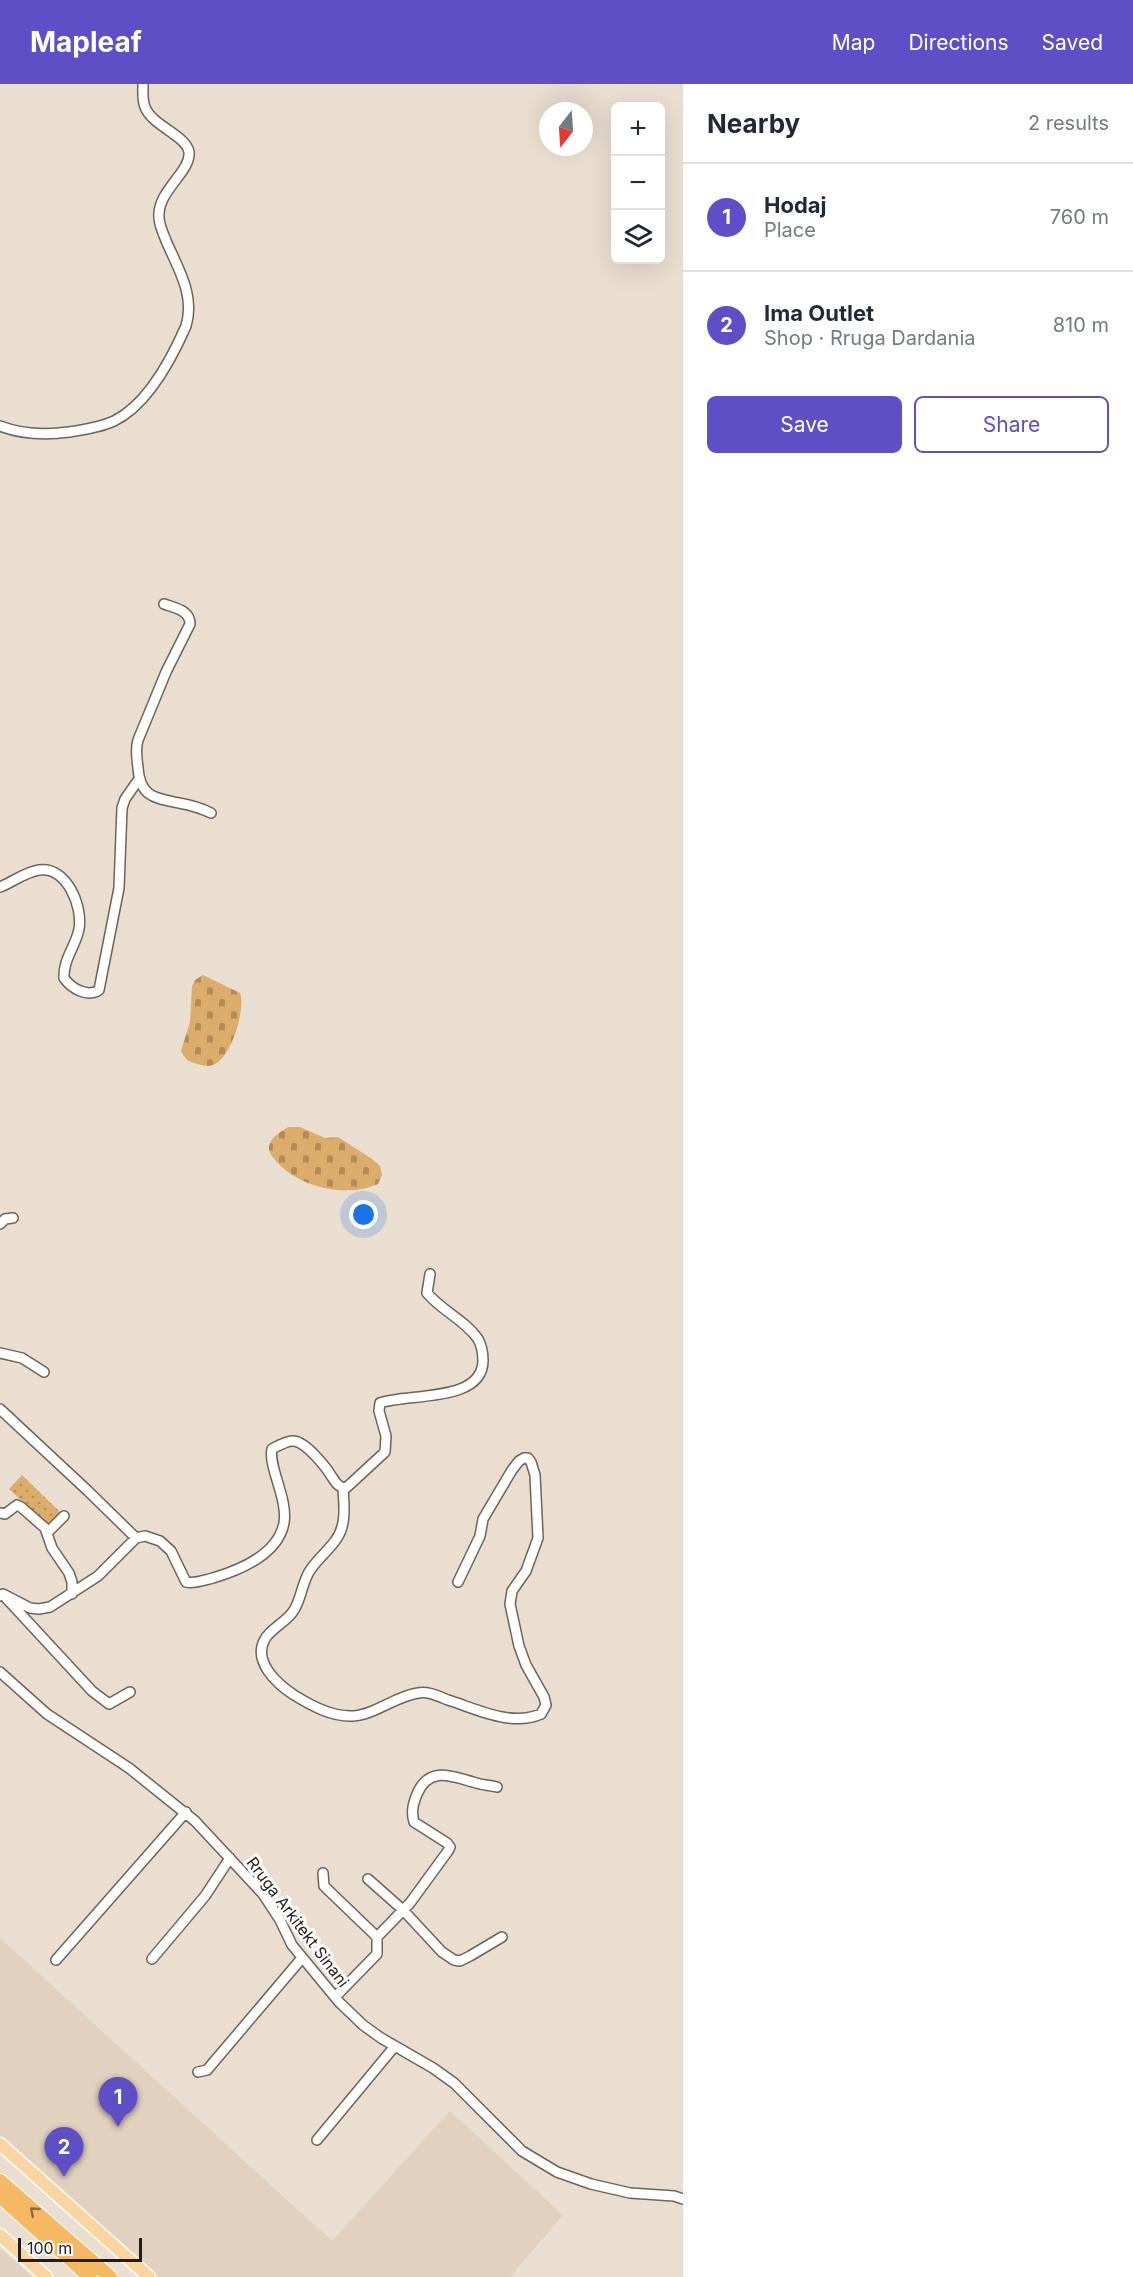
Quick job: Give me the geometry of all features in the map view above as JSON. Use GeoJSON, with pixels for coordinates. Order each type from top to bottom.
{"type":"FeatureCollection","features":[{"type":"Feature","properties":{"kind":"highway"},"geometry":{"type":"LineString","coordinates":[[0,2181],[110,2277]]}},
{"type":"Feature","properties":{"kind":"highway"},"geometry":{"type":"LineString","coordinates":[[0,2196],[90,2277]]}},
{"type":"Feature","properties":{"kind":"main road"},"geometry":{"type":"LineString","coordinates":[[0,2144],[149,2277]]}},
{"type":"Feature","properties":{"kind":"main road"},"geometry":{"type":"LineString","coordinates":[[0,2235],[46,2277]]}},
{"type":"Feature","properties":{"kind":"street"},"geometry":{"type":"LineString","coordinates":[[0,426],[46,434],[80,430],[114,421],[131,410],[150,390],[186,326],[189,316],[187,290],[159,218],[162,198],[188,159],[188,149],[148,113],[144,103],[143,84]]}},
{"type":"Feature","properties":{"kind":"street"},"geometry":{"type":"LineString","coordinates":[[164,604],[184,612],[190,619],[190,624],[166,672],[138,740],[136,749],[139,779],[150,795],[211,813]]}},
{"type":"Feature","properties":{"kind":"street"},"geometry":{"type":"LineString","coordinates":[[0,887],[43,869],[64,880],[70,888],[80,920],[77,938],[64,970],[64,978],[75,988],[84,992],[95,993],[99,990],[119,888],[122,808],[125,799],[139,779]]}},
{"type":"Feature","properties":{"kind":"street"},"geometry":{"type":"LineString","coordinates":[[0,1224],[5,1219],[13,1218]]}},
{"type":"Feature","properties":{"kind":"street"},"geometry":{"type":"LineString","coordinates":[[343,1488],[350,1486],[385,1452],[386,1436],[379,1410],[380,1403],[457,1390],[474,1383],[482,1370],[482,1351],[479,1341],[470,1330],[436,1304],[427,1293],[430,1274]]}},
{"type":"Feature","properties":{"kind":"street"},"geometry":{"type":"LineString","coordinates":[[0,1353],[22,1358],[44,1372]]}},
{"type":"Feature","properties":{"kind":"street"},"geometry":{"type":"LineString","coordinates":[[2,1415],[88,1491],[136,1538]]}},
{"type":"Feature","properties":{"kind":"street"},"geometry":{"type":"LineString","coordinates":[[2,1595],[39,1609],[50,1607],[98,1576],[136,1538],[145,1536],[166,1546],[173,1554],[186,1582],[198,1582],[235,1572],[252,1563],[271,1546],[281,1532],[284,1523],[283,1496],[271,1454],[272,1449],[292,1440],[309,1449],[336,1483],[343,1488]]}},
{"type":"Feature","properties":{"kind":"street"},"geometry":{"type":"LineString","coordinates":[[343,1488],[344,1520],[337,1539],[317,1560],[307,1575],[294,1610],[265,1639],[264,1664],[268,1672],[282,1686],[315,1706],[341,1715],[357,1715],[397,1698],[425,1692],[503,1717],[541,1714],[546,1705],[544,1696],[526,1665],[519,1646],[510,1604],[512,1591],[526,1571],[538,1538],[535,1474],[528,1458],[519,1461],[512,1470],[483,1519],[480,1536],[458,1582]]}},
{"type":"Feature","properties":{"kind":"street"},"geometry":{"type":"LineString","coordinates":[[0,1513],[5,1514],[17,1505],[47,1533],[52,1548],[69,1573],[72,1594]]}},
{"type":"Feature","properties":{"kind":"street"},"geometry":{"type":"LineString","coordinates":[[47,1533],[64,1516]]}},
{"type":"Feature","properties":{"kind":"street"},"geometry":{"type":"LineString","coordinates":[[2,1595],[92,1691],[109,1704],[130,1692]]}},
{"type":"Feature","properties":{"kind":"street","name":"Rruga Arkitekt Sinani"},"geometry":{"type":"LineString","coordinates":[[0,1672],[47,1714],[125,1765],[186,1812],[262,1894],[302,1958],[335,1997],[363,2025],[454,2083],[504,2136],[522,2151],[540,2164],[591,2184],[630,2193],[674,2196],[683,2199]]}},
{"type":"Feature","properties":{"kind":"street"},"geometry":{"type":"LineString","coordinates":[[335,1997],[377,1953],[377,1937],[403,1910],[440,1864],[450,1847],[414,1822],[412,1813],[414,1803],[423,1783],[433,1777],[443,1775],[497,1787]]}},
{"type":"Feature","properties":{"kind":"street"},"geometry":{"type":"LineString","coordinates":[[56,1959],[186,1812]]}},
{"type":"Feature","properties":{"kind":"street"},"geometry":{"type":"LineString","coordinates":[[152,1959],[205,1896],[230,1857]]}},
{"type":"Feature","properties":{"kind":"street"},"geometry":{"type":"LineString","coordinates":[[323,1873],[324,1886],[377,1937]]}},
{"type":"Feature","properties":{"kind":"street"},"geometry":{"type":"LineString","coordinates":[[368,1879],[403,1910],[442,1952],[454,1960],[460,1961],[479,1952],[502,1937]]}},
{"type":"Feature","properties":{"kind":"street"},"geometry":{"type":"LineString","coordinates":[[198,2072],[207,2070],[302,1958]]}},
{"type":"Feature","properties":{"kind":"street"},"geometry":{"type":"LineString","coordinates":[[317,2140],[395,2046]]}},
{"type":"Feature","properties":{"kind":"shaded area"},"geometry":{"type":"Polygon","coordinates":[[[0,1938],[332,2241],[450,2111],[563,2215],[510,2277],[149,2277],[0,2144],[0,1938]]]}},
{"type":"Feature","properties":{"kind":"shaded area"},"geometry":{"type":"Polygon","coordinates":[[[0,2248],[32,2277],[0,2277],[0,2248]]]}},
{"type":"Feature","properties":{"kind":"green space"},"geometry":{"type":"Polygon","coordinates":[[[203,975],[240,993],[241,1000],[239,1021],[231,1044],[220,1061],[208,1066],[189,1061],[181,1051],[190,1022],[192,986],[195,980],[203,975]]]}},
{"type":"Feature","properties":{"kind":"green space"},"geometry":{"type":"Polygon","coordinates":[[[288,1127],[300,1127],[325,1138],[338,1137],[380,1166],[382,1175],[378,1184],[353,1190],[339,1190],[299,1179],[288,1172],[270,1154],[270,1143],[288,1127]]]}},
{"type":"Feature","properties":{"kind":"green space"},"geometry":{"type":"Polygon","coordinates":[[[22,1475],[62,1514],[50,1527],[9,1489],[22,1475]]]}},
{"type":"Feature","properties":{"kind":"place","name":"Hodaj"},"geometry":{"type":"Point","coordinates":[118,2127]}},
{"type":"Feature","properties":{"kind":"place","name":"Ima Outlet"},"geometry":{"type":"Point","coordinates":[64,2177]}}]}
